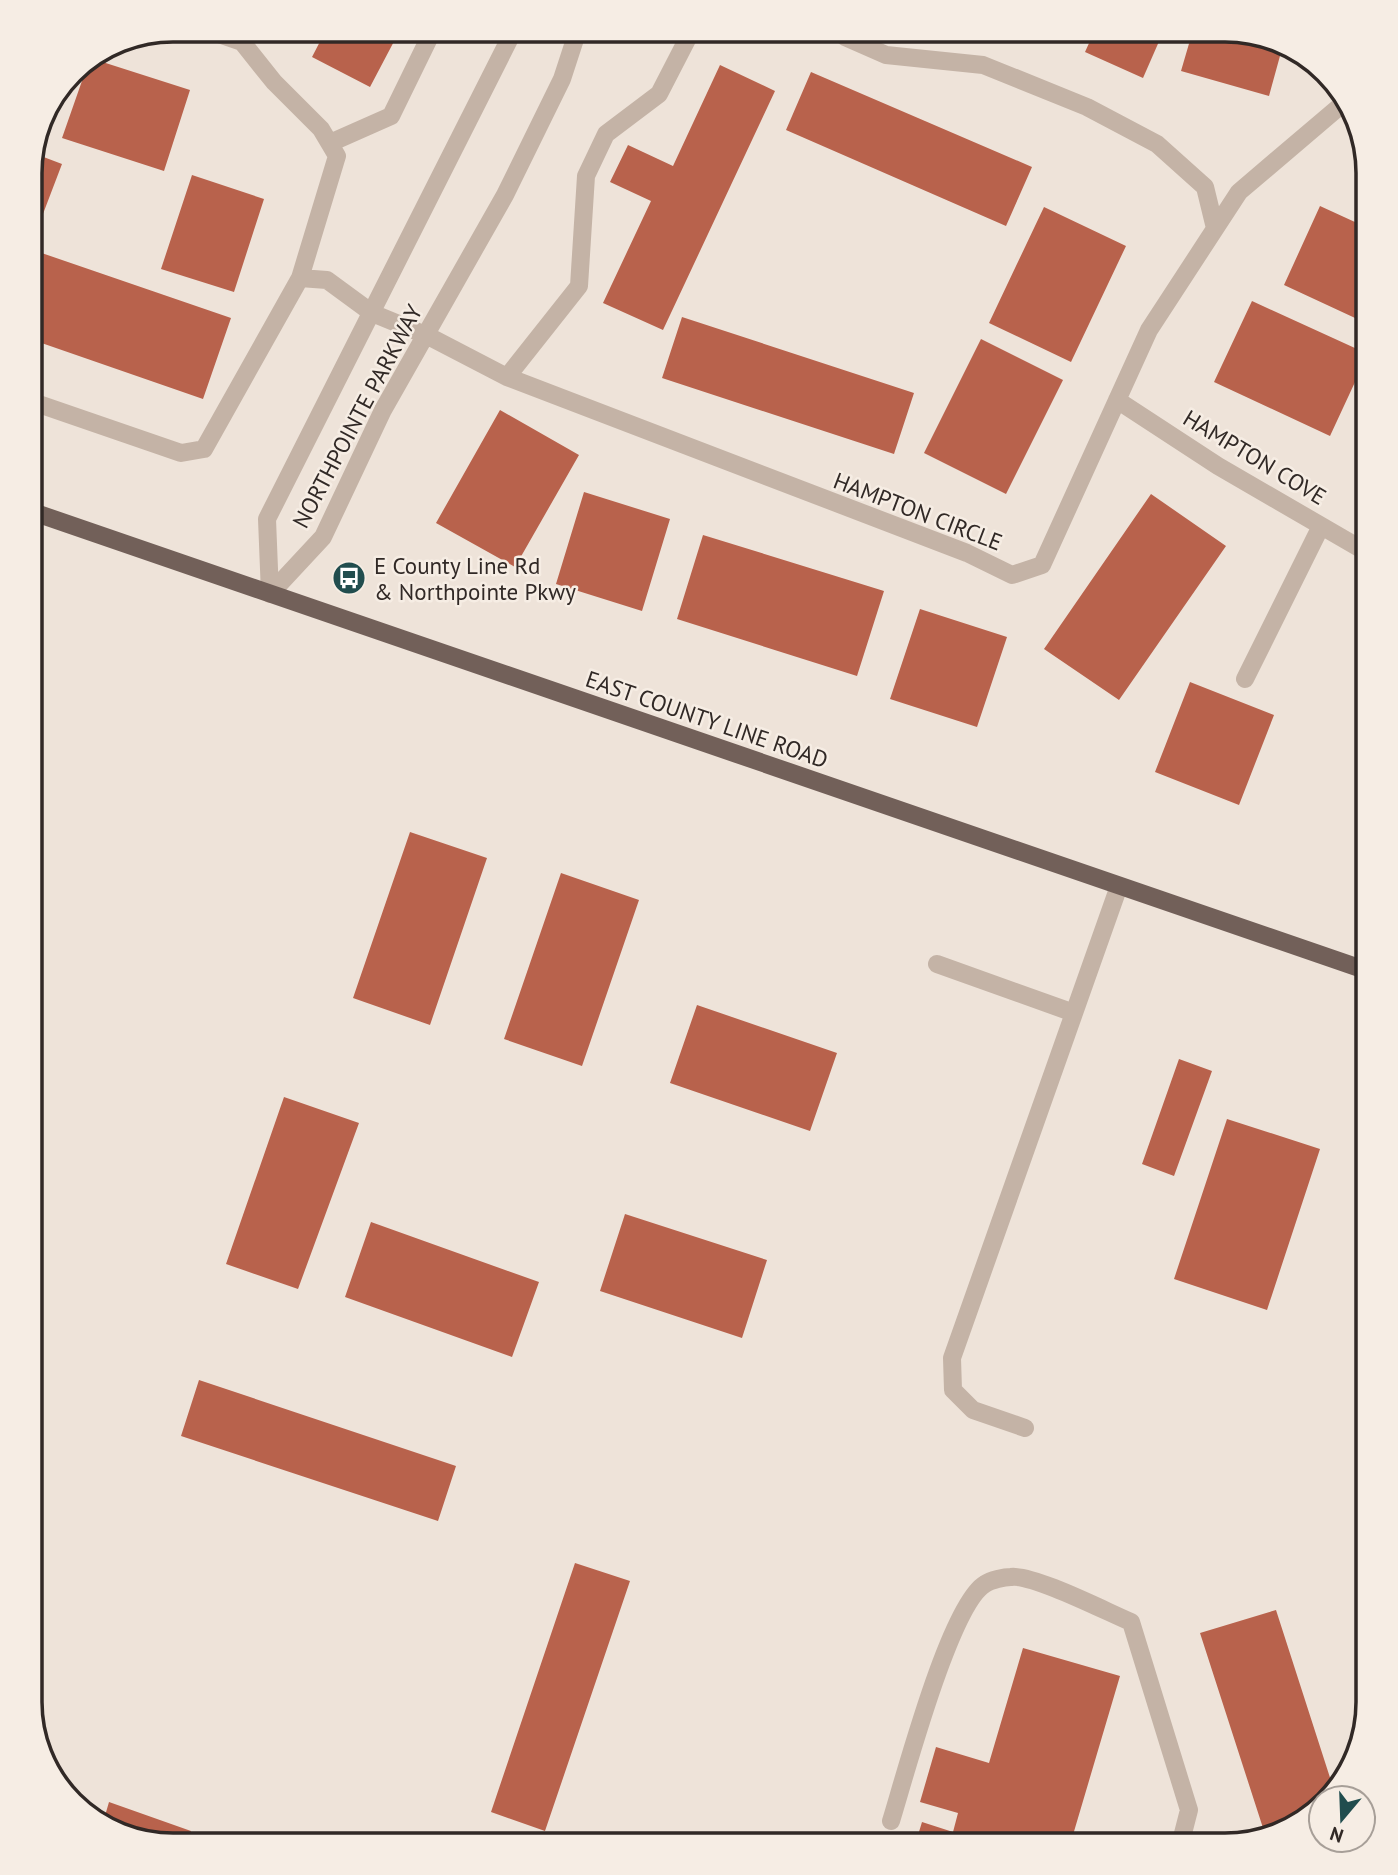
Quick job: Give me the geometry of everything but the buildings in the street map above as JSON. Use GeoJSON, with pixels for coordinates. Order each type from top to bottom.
{"type":"FeatureCollection","features":[{"type":"Feature","properties":{"kind":"main road","name":"EAST COUNTY LINE ROAD"},"geometry":{"type":"LineString","coordinates":[[42,515],[1356,967]]}},
{"type":"Feature","properties":{"kind":"street"},"geometry":{"type":"LineString","coordinates":[[42,405],[181,453],[204,449],[300,278],[337,156],[321,129],[274,82],[242,42]]}},
{"type":"Feature","properties":{"kind":"street"},"geometry":{"type":"LineString","coordinates":[[330,143],[391,116],[427,42]]}},
{"type":"Feature","properties":{"kind":"street","name":"NORTHPOINTE PARKWAY"},"geometry":{"type":"LineString","coordinates":[[270,594],[267,519],[508,42]]}},
{"type":"Feature","properties":{"kind":"street","name":"NORTHPOINTE PARKWAY"},"geometry":{"type":"LineString","coordinates":[[270,594],[323,537],[383,410],[428,336],[505,195],[556,90],[574,42]]}},
{"type":"Feature","properties":{"kind":"street"},"geometry":{"type":"LineString","coordinates":[[507,377],[579,286],[586,176],[606,134],[659,94],[686,42]]}},
{"type":"Feature","properties":{"kind":"street"},"geometry":{"type":"LineString","coordinates":[[856,42],[886,55],[983,65],[1087,107],[1157,144],[1205,187],[1215,228]]}},
{"type":"Feature","properties":{"kind":"street","name":"HAMPTON CIRCLE"},"geometry":{"type":"LineString","coordinates":[[300,278],[327,280],[372,313],[428,336],[507,377],[967,553],[1012,575],[1042,565],[1149,330],[1238,192],[1338,108]]}},
{"type":"Feature","properties":{"kind":"street","name":"HAMPTON COVE"},"geometry":{"type":"LineString","coordinates":[[1118,400],[1218,466],[1356,546]]}},
{"type":"Feature","properties":{"kind":"street"},"geometry":{"type":"LineString","coordinates":[[1245,679],[1321,526]]}},
{"type":"Feature","properties":{"kind":"street"},"geometry":{"type":"LineString","coordinates":[[1026,1428],[973,1410],[953,1390],[952,1358],[1119,886]]}},
{"type":"Feature","properties":{"kind":"street"},"geometry":{"type":"LineString","coordinates":[[937,964],[1074,1013]]}},
{"type":"Feature","properties":{"kind":"street"},"geometry":{"type":"LineString","coordinates":[[891,1821],[942,1662],[967,1605],[985,1584],[1013,1576],[1036,1582],[1130,1622],[1189,1810],[1183,1833]]}},
{"type":"Feature","properties":{"kind":"place","name":"E County Line Rd & Northpointe Pkwy"},"geometry":{"type":"Point","coordinates":[349,578]}}]}
